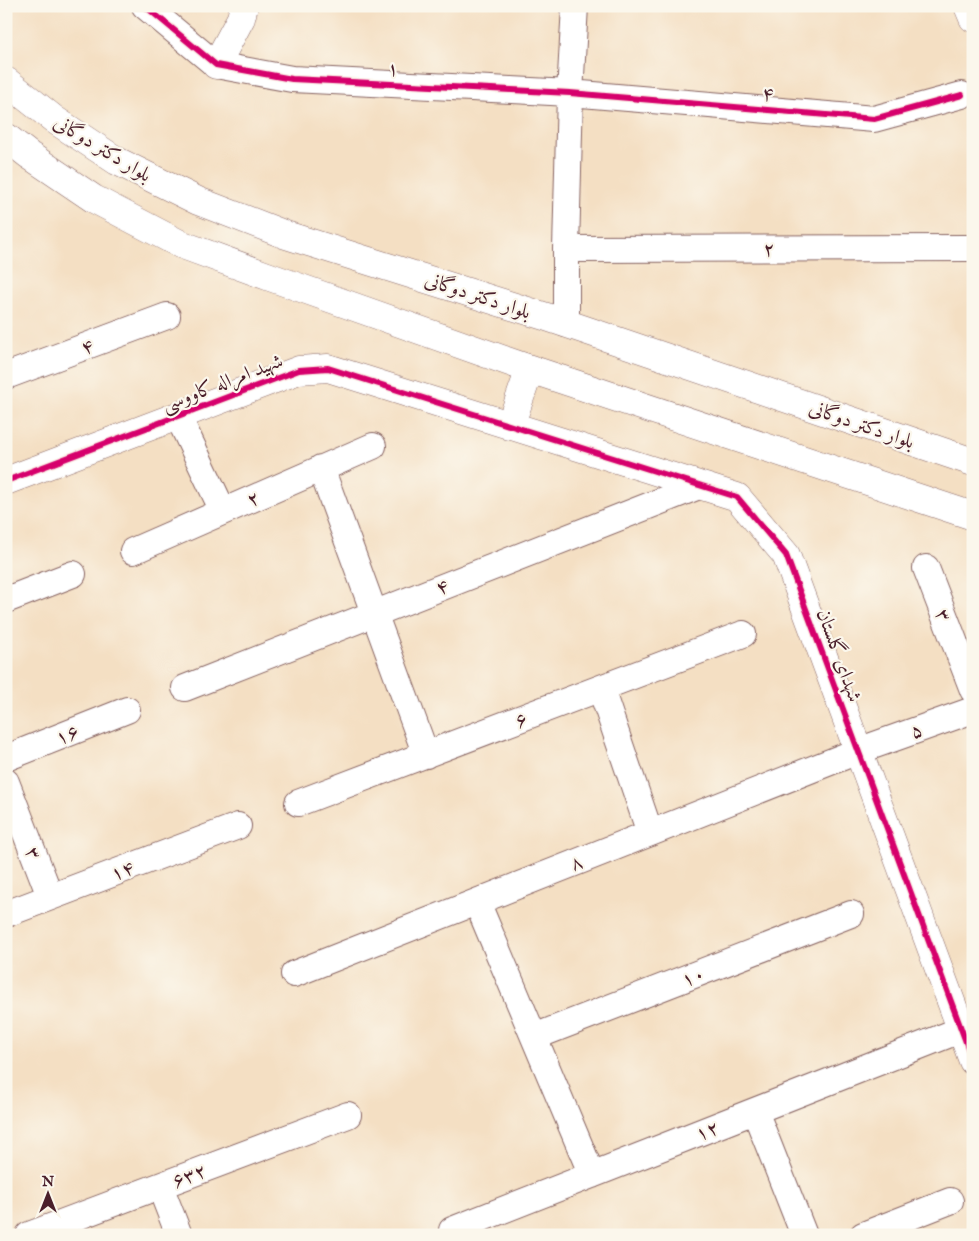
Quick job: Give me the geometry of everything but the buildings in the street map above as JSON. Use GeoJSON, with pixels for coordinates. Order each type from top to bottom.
{"type":"FeatureCollection","features":[{"type":"Feature","properties":{"kind":"main road"},"geometry":{"type":"LineString","coordinates":[[216,65],[241,18],[244,6]]}},
{"type":"Feature","properties":{"kind":"main road"},"geometry":{"type":"LineString","coordinates":[[968,6],[973,18]]}},
{"type":"Feature","properties":{"kind":"main road","name":"بلوار دکتر دوگانی"},"geometry":{"type":"LineString","coordinates":[[6,82],[55,120],[117,161],[198,201],[286,234],[566,324],[973,462]]}},
{"type":"Feature","properties":{"kind":"main road"},"geometry":{"type":"LineString","coordinates":[[6,138],[94,198],[180,244],[530,369],[973,516]]}},
{"type":"Feature","properties":{"kind":"main road","name":"شهید امراله کاووسی"},"geometry":{"type":"LineString","coordinates":[[6,481],[300,370],[328,368],[510,426]]}},
{"type":"Feature","properties":{"kind":"main road"},"geometry":{"type":"LineString","coordinates":[[510,426],[530,369]]}},
{"type":"Feature","properties":{"kind":"main road","name":"شهدای گلستان"},"geometry":{"type":"LineString","coordinates":[[510,426],[737,497],[786,555],[858,751],[967,1027],[973,1061]]}},
{"type":"Feature","properties":{"kind":"street"},"geometry":{"type":"LineString","coordinates":[[145,6],[216,65]]}},
{"type":"Feature","properties":{"kind":"street"},"geometry":{"type":"LineString","coordinates":[[566,324],[570,93],[575,6]]}},
{"type":"Feature","properties":{"kind":"street","name":"۱"},"geometry":{"type":"LineString","coordinates":[[216,65],[292,79],[570,93]]}},
{"type":"Feature","properties":{"kind":"street","name":"۴"},"geometry":{"type":"LineString","coordinates":[[570,93],[874,119],[962,95]]}},
{"type":"Feature","properties":{"kind":"street","name":"۲"},"geometry":{"type":"LineString","coordinates":[[566,249],[973,248]]}},
{"type":"Feature","properties":{"kind":"street","name":"۴"},"geometry":{"type":"LineString","coordinates":[[6,376],[167,316]]}},
{"type":"Feature","properties":{"kind":"street"},"geometry":{"type":"LineString","coordinates":[[178,416],[223,511]]}},
{"type":"Feature","properties":{"kind":"street","name":"۲"},"geometry":{"type":"LineString","coordinates":[[133,551],[373,446]]}},
{"type":"Feature","properties":{"kind":"street"},"geometry":{"type":"LineString","coordinates":[[321,468],[426,755]]}},
{"type":"Feature","properties":{"kind":"street","name":"۴"},"geometry":{"type":"LineString","coordinates":[[185,688],[700,486]]}},
{"type":"Feature","properties":{"kind":"street","name":"۳"},"geometry":{"type":"LineString","coordinates":[[926,568],[973,690]]}},
{"type":"Feature","properties":{"kind":"street"},"geometry":{"type":"LineString","coordinates":[[6,600],[73,574]]}},
{"type":"Feature","properties":{"kind":"street","name":"۶"},"geometry":{"type":"LineString","coordinates":[[298,804],[743,634]]}},
{"type":"Feature","properties":{"kind":"street"},"geometry":{"type":"LineString","coordinates":[[601,689],[650,833]]}},
{"type":"Feature","properties":{"kind":"street","name":"۱۶"},"geometry":{"type":"LineString","coordinates":[[6,758],[128,710]]}},
{"type":"Feature","properties":{"kind":"street","name":"۵"},"geometry":{"type":"LineString","coordinates":[[858,751],[973,710]]}},
{"type":"Feature","properties":{"kind":"street","name":"۸"},"geometry":{"type":"LineString","coordinates":[[294,974],[858,751]]}},
{"type":"Feature","properties":{"kind":"street","name":"۳"},"geometry":{"type":"LineString","coordinates":[[6,782],[50,896]]}},
{"type":"Feature","properties":{"kind":"street","name":"۱۴"},"geometry":{"type":"LineString","coordinates":[[6,914],[238,826]]}},
{"type":"Feature","properties":{"kind":"street"},"geometry":{"type":"LineString","coordinates":[[477,902],[592,1175]]}},
{"type":"Feature","properties":{"kind":"street","name":"۱۰"},"geometry":{"type":"LineString","coordinates":[[534,1038],[851,914]]}},
{"type":"Feature","properties":{"kind":"street","name":"۱۲"},"geometry":{"type":"LineString","coordinates":[[452,1230],[967,1027]]}},
{"type":"Feature","properties":{"kind":"street"},"geometry":{"type":"LineString","coordinates":[[755,1111],[804,1235]]}},
{"type":"Feature","properties":{"kind":"street","name":"۶۳۲"},"geometry":{"type":"LineString","coordinates":[[29,1235],[348,1115]]}},
{"type":"Feature","properties":{"kind":"street"},"geometry":{"type":"LineString","coordinates":[[160,1186],[179,1235]]}},
{"type":"Feature","properties":{"kind":"street"},"geometry":{"type":"LineString","coordinates":[[862,1235],[950,1201]]}},
{"type":"Feature","properties":{"kind":"cycle path"},"geometry":{"type":"LineString","coordinates":[[145,6],[216,65],[292,79],[570,93],[874,119],[962,95]]}},
{"type":"Feature","properties":{"kind":"cycle path"},"geometry":{"type":"LineString","coordinates":[[6,481],[299,370],[328,368],[737,497],[786,555],[973,1061]]}}]}
